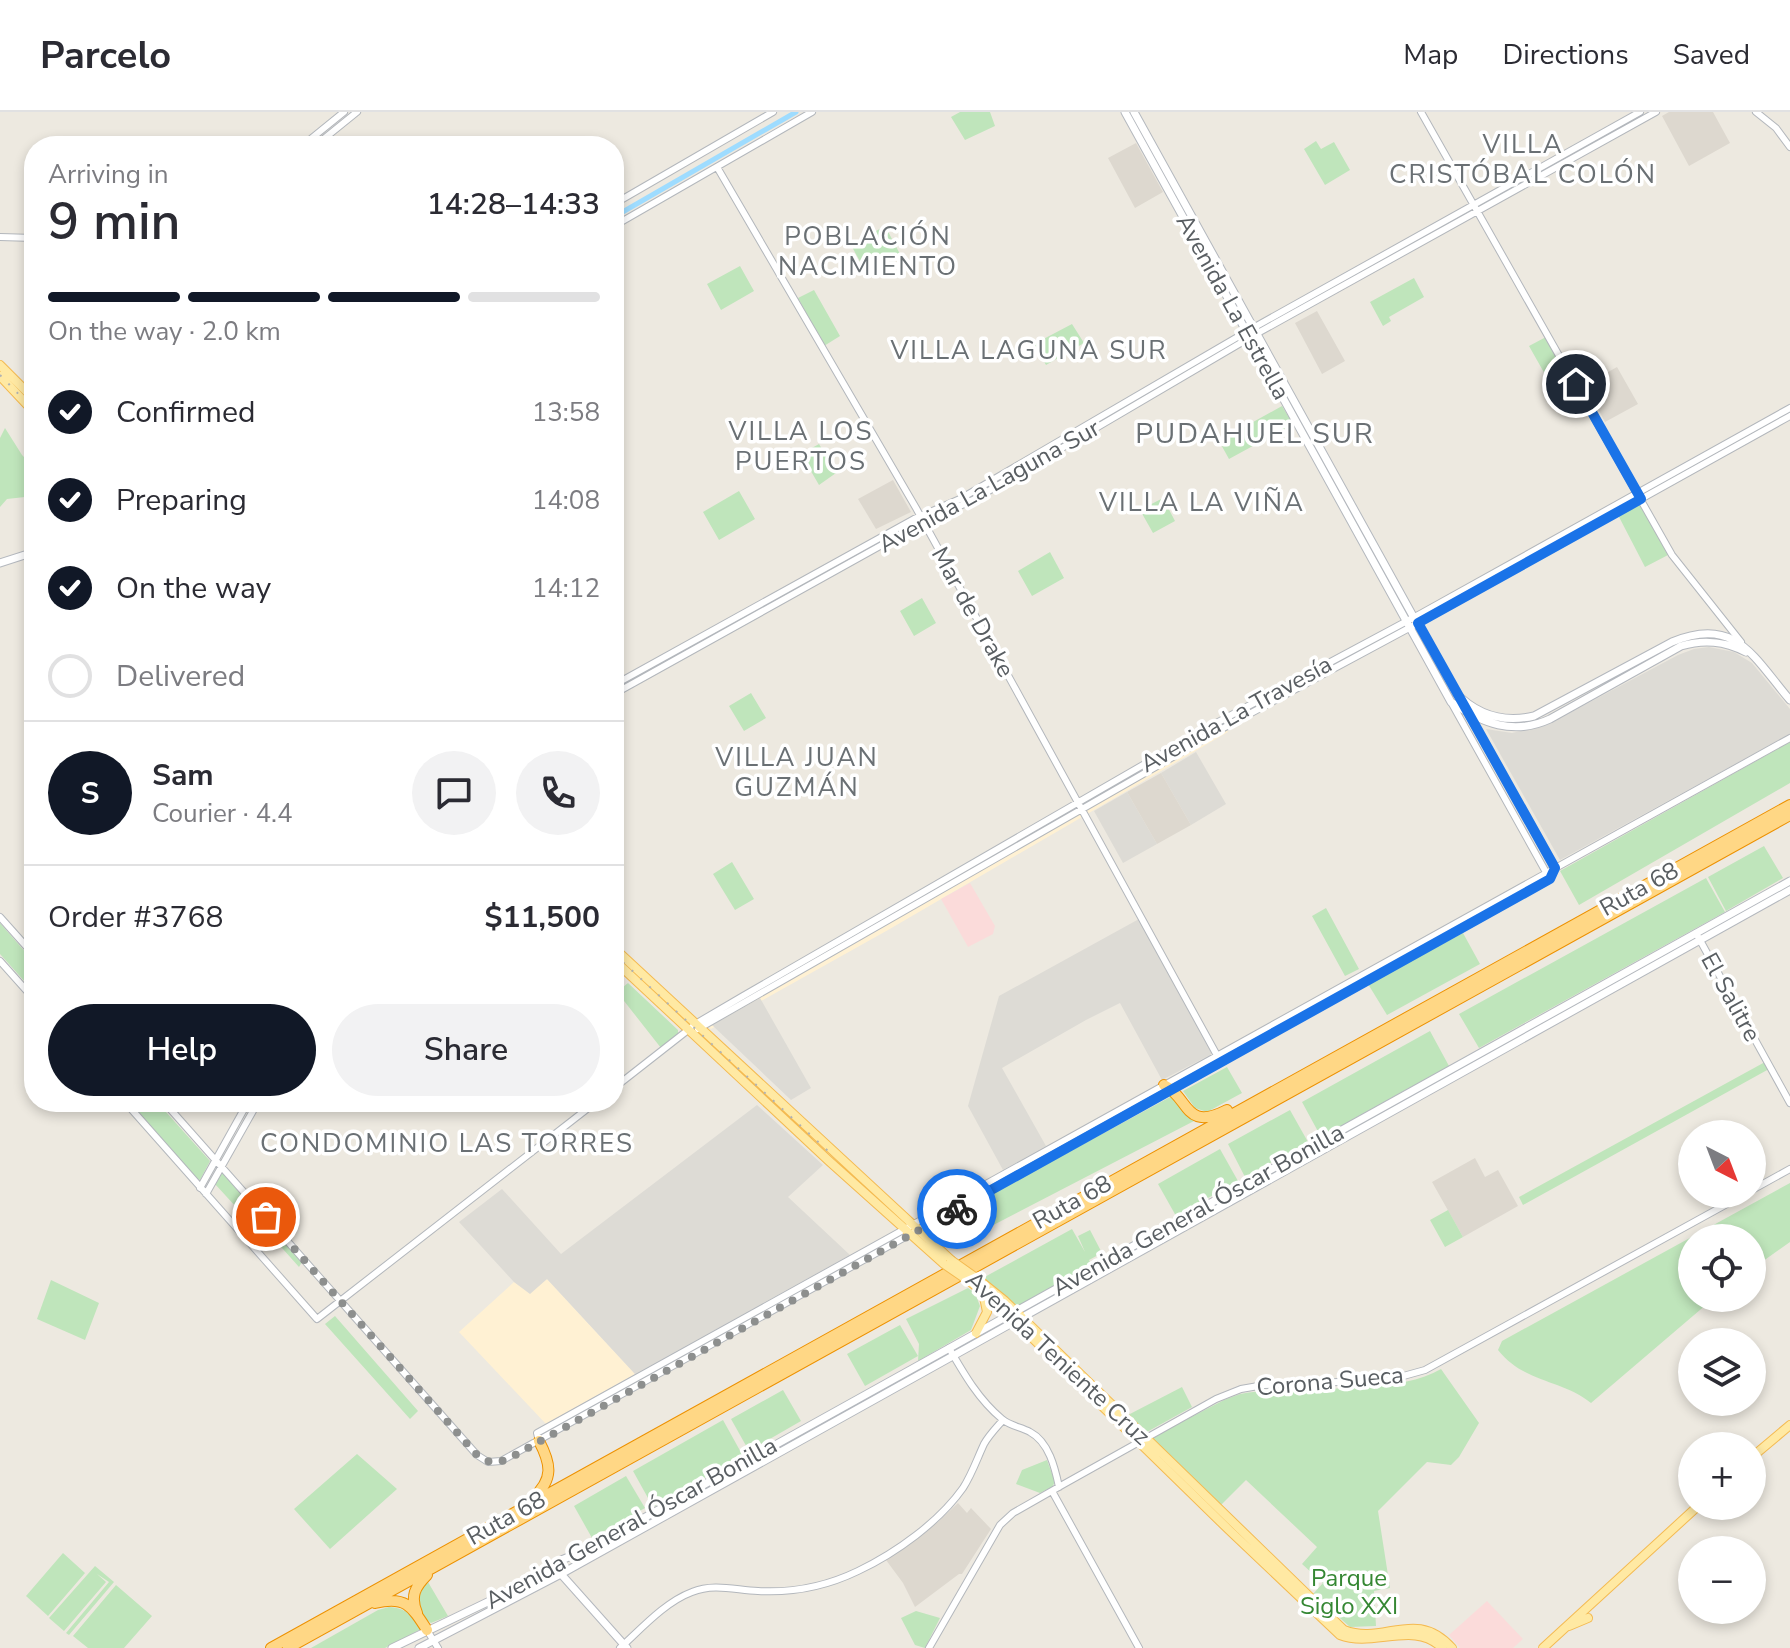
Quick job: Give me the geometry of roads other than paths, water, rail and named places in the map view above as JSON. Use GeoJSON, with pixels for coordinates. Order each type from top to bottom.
{"type":"FeatureCollection","features":[{"type":"Feature","properties":{"kind":"highway","name":"Ruta 68"},"geometry":{"type":"LineString","coordinates":[[271,1648],[1790,805]]}},
{"type":"Feature","properties":{"kind":"highway","name":"Ruta 68"},"geometry":{"type":"LineString","coordinates":[[288,1648],[1790,815]]}},
{"type":"Feature","properties":{"kind":"highway"},"geometry":{"type":"LineString","coordinates":[[1168,1088],[1191,1113],[1202,1117],[1213,1116],[1302,1069],[1347,1051]]}},
{"type":"Feature","properties":{"kind":"highway"},"geometry":{"type":"LineString","coordinates":[[521,1510],[541,1491],[549,1478],[549,1461],[538,1437]]}},
{"type":"Feature","properties":{"kind":"highway"},"geometry":{"type":"LineString","coordinates":[[417,1615],[413,1602],[415,1589],[438,1565]]}},
{"type":"Feature","properties":{"kind":"highway"},"geometry":{"type":"LineString","coordinates":[[358,1609],[380,1602],[399,1601],[409,1605],[427,1630]]}},
{"type":"Feature","properties":{"kind":"main road","name":"Avenida La Estrella"},"geometry":{"type":"LineString","coordinates":[[1125,112],[1413,622],[1466,707]]}},
{"type":"Feature","properties":{"kind":"main road","name":"Avenida La Estrella"},"geometry":{"type":"LineString","coordinates":[[1134,112],[1251,333]]}},
{"type":"Feature","properties":{"kind":"main road"},"geometry":{"type":"LineString","coordinates":[[0,365],[24,389]]}},
{"type":"Feature","properties":{"kind":"main road"},"geometry":{"type":"LineString","coordinates":[[0,376],[24,401]]}},
{"type":"Feature","properties":{"kind":"main road"},"geometry":{"type":"LineString","coordinates":[[0,563],[24,555]]}},
{"type":"Feature","properties":{"kind":"main road","name":"Avenida La Estrella"},"geometry":{"type":"LineString","coordinates":[[1413,622],[1451,702]]}},
{"type":"Feature","properties":{"kind":"main road"},"geometry":{"type":"LineString","coordinates":[[1637,666],[1672,642],[1690,636],[1715,634],[1741,642],[1790,700]]}},
{"type":"Feature","properties":{"kind":"main road"},"geometry":{"type":"LineString","coordinates":[[1451,702],[1501,718],[1530,718],[1676,648],[1697,642],[1721,643],[1753,656]]}},
{"type":"Feature","properties":{"kind":"main road","name":"Avenida General Óscar Bonilla"},"geometry":{"type":"LineString","coordinates":[[1698,937],[1790,881]]}},
{"type":"Feature","properties":{"kind":"main road","name":"Avenida General Óscar Bonilla"},"geometry":{"type":"LineString","coordinates":[[419,1648],[435,1644],[493,1609],[561,1574],[632,1529],[1698,937],[1790,890]]}},
{"type":"Feature","properties":{"kind":"main road","name":"Avenida Teniente Cruz"},"geometry":{"type":"LineString","coordinates":[[624,957],[700,1026],[911,1230]]}},
{"type":"Feature","properties":{"kind":"main road","name":"Avenida Teniente Cruz"},"geometry":{"type":"LineString","coordinates":[[624,969],[911,1230],[1015,1316],[1142,1441],[1344,1630],[1407,1633],[1427,1637],[1442,1648]]}},
{"type":"Feature","properties":{"kind":"main road","name":"Avenida Teniente Cruz"},"geometry":{"type":"LineString","coordinates":[[976,1282],[1015,1316]]}},
{"type":"Feature","properties":{"kind":"main road"},"geometry":{"type":"LineString","coordinates":[[976,1333],[987,1312],[983,1291]]}},
{"type":"Feature","properties":{"kind":"main road","name":"Avenida General Óscar Bonilla"},"geometry":{"type":"LineString","coordinates":[[951,1352],[976,1333],[1015,1316]]}},
{"type":"Feature","properties":{"kind":"main road"},"geometry":{"type":"LineString","coordinates":[[1766,1445],[1790,1425]]}},
{"type":"Feature","properties":{"kind":"main road"},"geometry":{"type":"LineString","coordinates":[[1543,1648],[1683,1520]]}},
{"type":"Feature","properties":{"kind":"main road","name":"Avenida General Óscar Bonilla"},"geometry":{"type":"LineString","coordinates":[[392,1648],[498,1597],[559,1561],[632,1529]]}},
{"type":"Feature","properties":{"kind":"main road"},"geometry":{"type":"LineString","coordinates":[[561,1574],[623,1647]]}},
{"type":"Feature","properties":{"kind":"main road"},"geometry":{"type":"LineString","coordinates":[[493,1609],[498,1597]]}},
{"type":"Feature","properties":{"kind":"main road"},"geometry":{"type":"LineString","coordinates":[[1565,1628],[1588,1618]]}},
{"type":"Feature","properties":{"kind":"main road"},"geometry":{"type":"LineString","coordinates":[[435,1644],[443,1622]]}},
{"type":"Feature","properties":{"kind":"main road","name":"Avenida Teniente Cruz"},"geometry":{"type":"LineString","coordinates":[[1407,1633],[1421,1628],[1433,1632],[1452,1648]]}},
{"type":"Feature","properties":{"kind":"street"},"geometry":{"type":"LineString","coordinates":[[314,136],[344,112]]}},
{"type":"Feature","properties":{"kind":"street"},"geometry":{"type":"LineString","coordinates":[[327,136],[357,112]]}},
{"type":"Feature","properties":{"kind":"street"},"geometry":{"type":"LineString","coordinates":[[624,198],[773,112]]}},
{"type":"Feature","properties":{"kind":"street"},"geometry":{"type":"LineString","coordinates":[[624,220],[812,112]]}},
{"type":"Feature","properties":{"kind":"street"},"geometry":{"type":"LineString","coordinates":[[1421,112],[1675,560],[1741,642]]}},
{"type":"Feature","properties":{"kind":"street","name":"Avenida La Laguna Sur"},"geometry":{"type":"LineString","coordinates":[[1476,208],[1640,112]]}},
{"type":"Feature","properties":{"kind":"street","name":"Avenida La Laguna Sur"},"geometry":{"type":"LineString","coordinates":[[624,680],[960,499],[1251,333],[1656,112]]}},
{"type":"Feature","properties":{"kind":"street"},"geometry":{"type":"LineString","coordinates":[[1756,112],[1776,128],[1790,147]]}},
{"type":"Feature","properties":{"kind":"street","name":"Mar de Drake"},"geometry":{"type":"LineString","coordinates":[[717,167],[921,519],[1219,1059]]}},
{"type":"Feature","properties":{"kind":"street"},"geometry":{"type":"LineString","coordinates":[[0,237],[24,238]]}},
{"type":"Feature","properties":{"kind":"street","name":"Avenida La Travesía"},"geometry":{"type":"LineString","coordinates":[[624,1080],[689,1031],[1080,806],[1207,728],[1413,622],[1790,408]]}},
{"type":"Feature","properties":{"kind":"street","name":"Avenida La Travesía"},"geometry":{"type":"LineString","coordinates":[[1639,496],[1790,416]]}},
{"type":"Feature","properties":{"kind":"street","name":"Avenida La Laguna Sur"},"geometry":{"type":"LineString","coordinates":[[624,688],[921,519]]}},
{"type":"Feature","properties":{"kind":"street","name":"Avenida La Estrella"},"geometry":{"type":"LineString","coordinates":[[1451,702],[1548,876]]}},
{"type":"Feature","properties":{"kind":"street"},"geometry":{"type":"LineString","coordinates":[[1466,707],[1555,868]]}},
{"type":"Feature","properties":{"kind":"street"},"geometry":{"type":"LineString","coordinates":[[911,1230],[1071,1147],[1168,1088],[1790,738]]}},
{"type":"Feature","properties":{"kind":"street"},"geometry":{"type":"LineString","coordinates":[[0,917],[24,944]]}},
{"type":"Feature","properties":{"kind":"street","name":"El Salitre"},"geometry":{"type":"LineString","coordinates":[[1698,937],[1790,1103]]}},
{"type":"Feature","properties":{"kind":"street"},"geometry":{"type":"LineString","coordinates":[[0,961],[24,988]]}},
{"type":"Feature","properties":{"kind":"street"},"geometry":{"type":"LineString","coordinates":[[173,1112],[477,1455],[491,1462],[508,1459],[538,1437],[911,1230],[1067,1139],[1168,1088]]}},
{"type":"Feature","properties":{"kind":"street"},"geometry":{"type":"LineString","coordinates":[[134,1112],[317,1319],[583,1112]]}},
{"type":"Feature","properties":{"kind":"street"},"geometry":{"type":"LineString","coordinates":[[203,1191],[215,1160],[242,1112]]}},
{"type":"Feature","properties":{"kind":"street"},"geometry":{"type":"LineString","coordinates":[[203,1191],[222,1167],[252,1112]]}},
{"type":"Feature","properties":{"kind":"street"},"geometry":{"type":"LineString","coordinates":[[1067,1139],[1071,1147]]}},
{"type":"Feature","properties":{"kind":"street"},"geometry":{"type":"LineString","coordinates":[[1766,1182],[1790,1169]]}},
{"type":"Feature","properties":{"kind":"street","name":"Corona Sueca"},"geometry":{"type":"LineString","coordinates":[[929,1648],[1000,1525],[1017,1510],[1216,1399],[1250,1386],[1389,1380],[1425,1370],[1720,1208]]}},
{"type":"Feature","properties":{"kind":"street"},"geometry":{"type":"LineString","coordinates":[[951,1352],[980,1397],[1005,1422],[1031,1432],[1044,1445],[1053,1463],[1055,1489],[1139,1648]]}},
{"type":"Feature","properties":{"kind":"street"},"geometry":{"type":"LineString","coordinates":[[623,1647],[676,1600],[694,1591],[714,1587],[762,1591],[801,1589],[832,1581],[868,1566],[905,1542],[952,1501],[969,1478],[991,1434],[1005,1422]]}},
{"type":"Feature","properties":{"kind":"street"},"geometry":{"type":"LineString","coordinates":[[427,1630],[435,1644]]}},
{"type":"Feature","properties":{"kind":"waterway"},"geometry":{"type":"LineString","coordinates":[[624,211],[796,112]]}},
{"type":"Feature","properties":{"kind":"railway"},"geometry":{"type":"LineString","coordinates":[[0,375],[24,400]]}},
{"type":"Feature","properties":{"kind":"railway"},"geometry":{"type":"LineString","coordinates":[[624,963],[828,1151]]}},
{"type":"Feature","properties":{"kind":"district","name":"VILLA CRISTÓBAL COLÓN"},"geometry":{"type":"Point","coordinates":[1523,159]}},
{"type":"Feature","properties":{"kind":"district","name":"POBLACIÓN NACIMIENTO"},"geometry":{"type":"Point","coordinates":[868,251]}},
{"type":"Feature","properties":{"kind":"district","name":"VILLA LAGUNA SUR"},"geometry":{"type":"Point","coordinates":[1029,350]}},
{"type":"Feature","properties":{"kind":"district","name":"PUDAHUEL SUR"},"geometry":{"type":"Point","coordinates":[1255,433]}},
{"type":"Feature","properties":{"kind":"district","name":"VILLA LOS PUERTOS"},"geometry":{"type":"Point","coordinates":[801,446]}},
{"type":"Feature","properties":{"kind":"district","name":"VILLA LA VIÑA"},"geometry":{"type":"Point","coordinates":[1202,502]}},
{"type":"Feature","properties":{"kind":"district","name":"VILLA JUAN GUZMÁN"},"geometry":{"type":"Point","coordinates":[797,772]}},
{"type":"Feature","properties":{"kind":"district","name":"CONDOMINIO LAS TORRES"},"geometry":{"type":"Point","coordinates":[447,1143]}},
{"type":"Feature","properties":{"kind":"park label","name":"Parque Siglo XXI"},"geometry":{"type":"Point","coordinates":[1349,1592]}}]}
